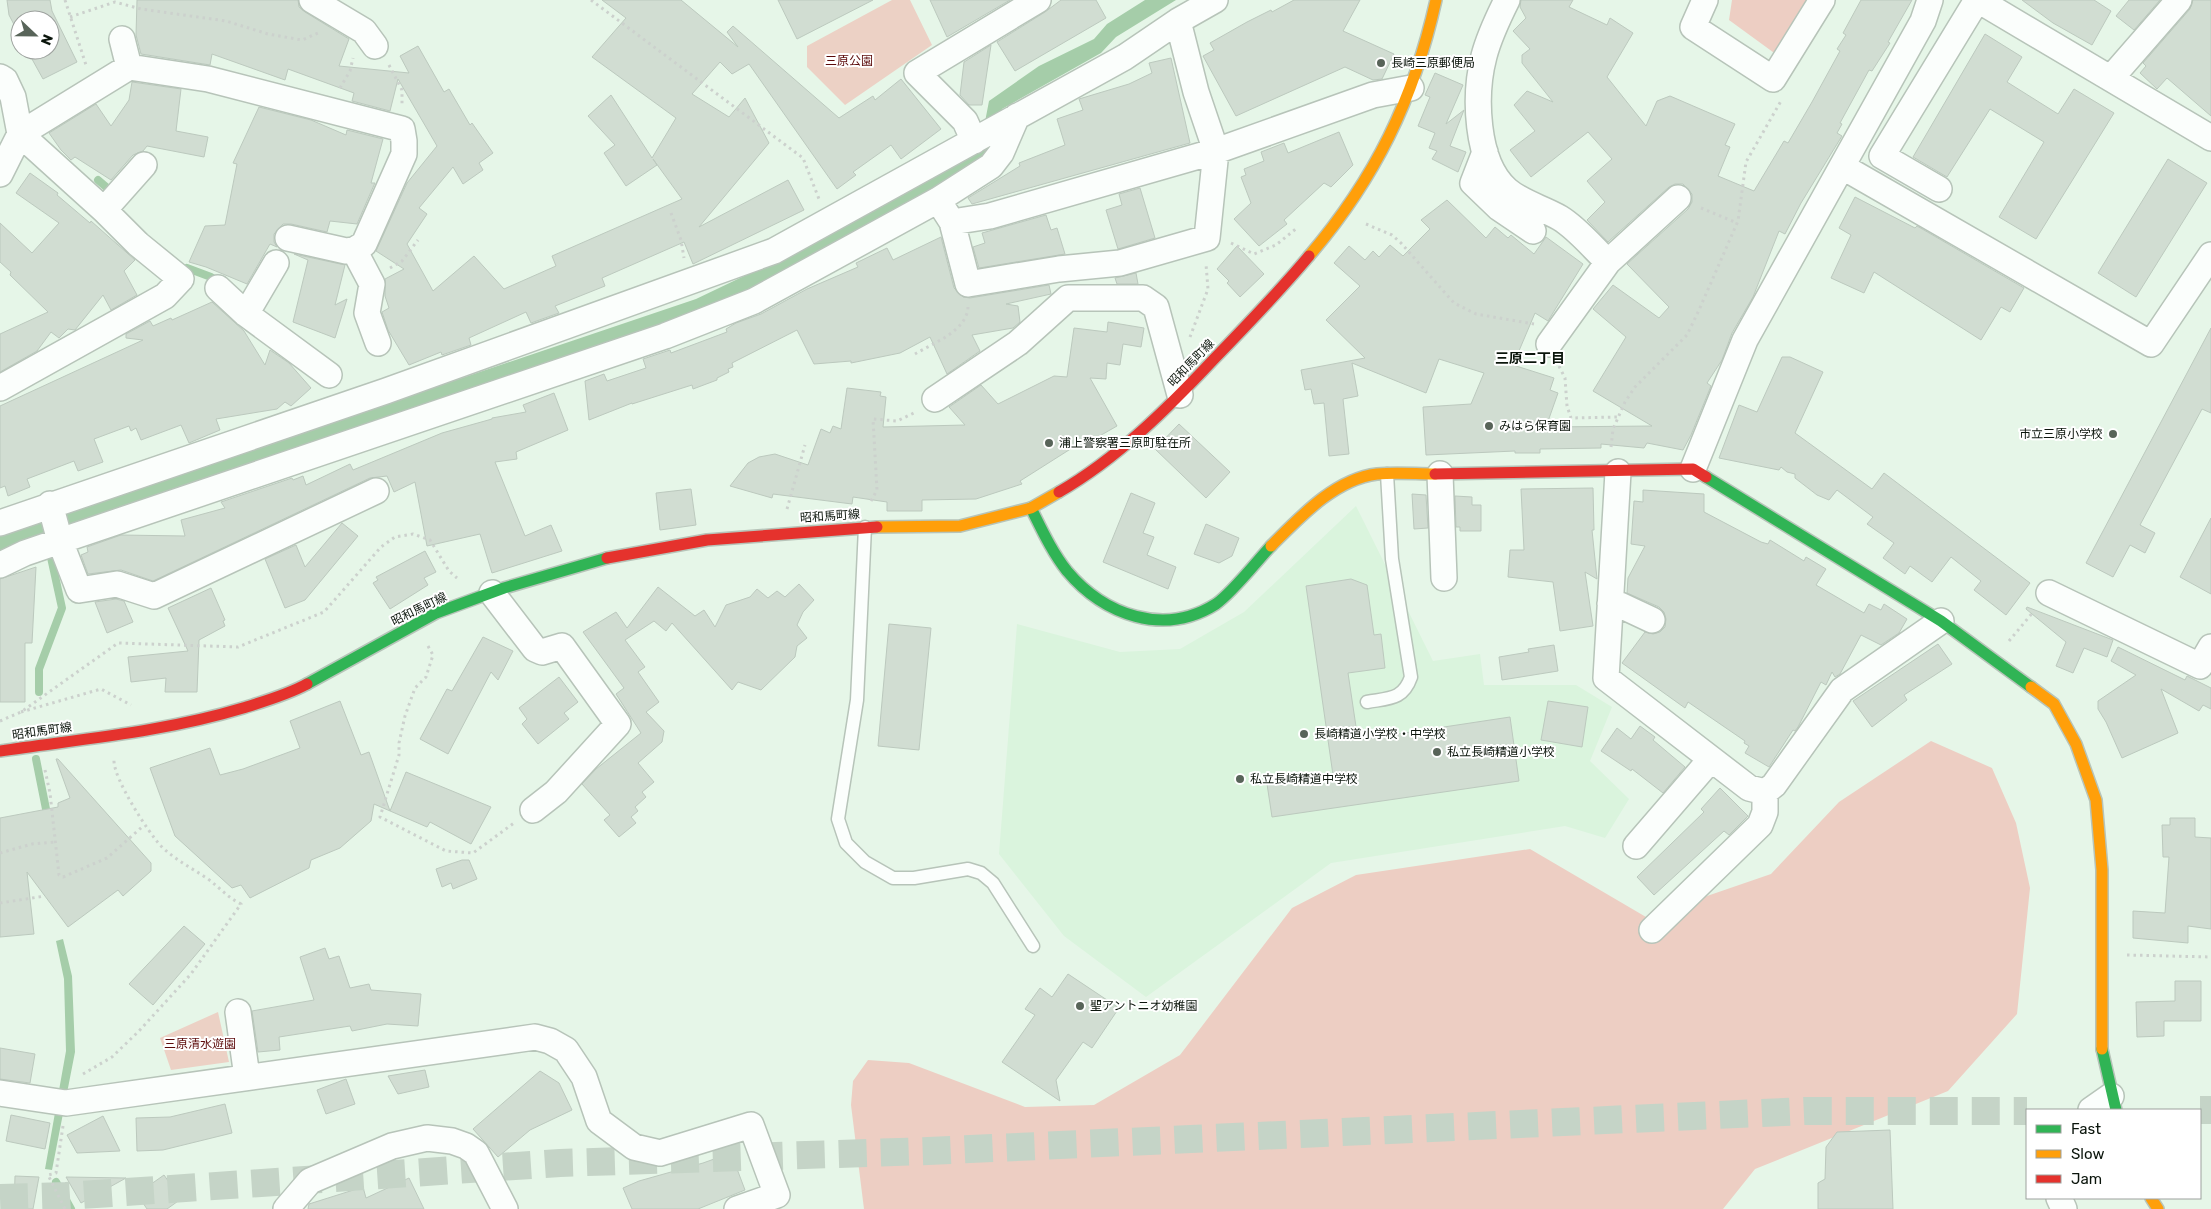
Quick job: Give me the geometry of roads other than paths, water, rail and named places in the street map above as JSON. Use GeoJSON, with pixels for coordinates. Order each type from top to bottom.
{"type":"FeatureCollection","features":[{"type":"Feature","properties":{"kind":"main road","name":"昭和馬町線"},"geometry":{"type":"LineString","coordinates":[[0,751],[161,728],[225,713],[291,693],[436,613],[492,593],[622,554],[707,540],[861,528],[960,526],[1031,508],[1080,478],[1126,443],[1180,395],[1273,298],[1343,215],[1380,156],[1410,88],[1428,36],[1436,0]]}},
{"type":"Feature","properties":{"kind":"main road"},"geometry":{"type":"LineString","coordinates":[[1031,508],[1052,550],[1082,587],[1121,614],[1148,622],[1171,622],[1206,611],[1218,603],[1322,498],[1345,484],[1377,474],[1613,472],[1693,469],[1941,621],[2054,704],[2076,744],[2096,800],[2102,870],[2102,1054],[2113,1103]]}},
{"type":"Feature","properties":{"kind":"street"},"geometry":{"type":"LineString","coordinates":[[312,0],[364,31],[365,48]]}},
{"type":"Feature","properties":{"kind":"street"},"geometry":{"type":"LineString","coordinates":[[976,140],[965,121],[917,73],[1038,0]]}},
{"type":"Feature","properties":{"kind":"street"},"geometry":{"type":"LineString","coordinates":[[0,523],[50,504],[350,403],[774,251],[1125,57],[1178,21],[1214,0]]}},
{"type":"Feature","properties":{"kind":"street"},"geometry":{"type":"LineString","coordinates":[[1507,0],[1485,52],[1480,76],[1479,114],[1485,152],[1495,173],[1508,191],[1562,219],[1608,262]]}},
{"type":"Feature","properties":{"kind":"street"},"geometry":{"type":"LineString","coordinates":[[1705,0],[1693,27],[1773,79],[1822,0]]}},
{"type":"Feature","properties":{"kind":"street"},"geometry":{"type":"LineString","coordinates":[[1693,469],[1745,340],[1923,21],[1930,0]]}},
{"type":"Feature","properties":{"kind":"street"},"geometry":{"type":"LineString","coordinates":[[1939,189],[1882,156],[1977,0],[2209,134]]}},
{"type":"Feature","properties":{"kind":"street"},"geometry":{"type":"LineString","coordinates":[[2112,78],[2179,0]]}},
{"type":"Feature","properties":{"kind":"street"},"geometry":{"type":"LineString","coordinates":[[938,200],[952,222],[968,284],[1058,269],[1120,263],[1207,238],[1216,151],[1196,92],[1178,21]]}},
{"type":"Feature","properties":{"kind":"street"},"geometry":{"type":"LineString","coordinates":[[122,39],[129,67]]}},
{"type":"Feature","properties":{"kind":"street"},"geometry":{"type":"LineString","coordinates":[[0,174],[20,134],[129,67],[208,79],[402,130],[404,154],[364,244],[354,250],[346,251],[288,238]]}},
{"type":"Feature","properties":{"kind":"street"},"geometry":{"type":"LineString","coordinates":[[0,77],[5,80],[13,97],[20,134],[104,210],[138,244],[181,279],[165,296],[0,388]]}},
{"type":"Feature","properties":{"kind":"street"},"geometry":{"type":"LineString","coordinates":[[952,222],[990,216],[1216,151],[1373,95],[1410,88]]}},
{"type":"Feature","properties":{"kind":"street"},"geometry":{"type":"LineString","coordinates":[[0,565],[25,553],[665,336],[754,301],[938,200],[992,166],[1001,153],[1010,121]]}},
{"type":"Feature","properties":{"kind":"street"},"geometry":{"type":"LineString","coordinates":[[1485,152],[1473,183],[1499,208],[1533,231]]}},
{"type":"Feature","properties":{"kind":"street"},"geometry":{"type":"LineString","coordinates":[[104,210],[144,165]]}},
{"type":"Feature","properties":{"kind":"street"},"geometry":{"type":"LineString","coordinates":[[1843,167],[2150,344],[2211,255]]}},
{"type":"Feature","properties":{"kind":"street"},"geometry":{"type":"LineString","coordinates":[[1549,344],[1608,262],[1678,198]]}},
{"type":"Feature","properties":{"kind":"street"},"geometry":{"type":"LineString","coordinates":[[354,250],[372,284],[367,313],[378,343]]}},
{"type":"Feature","properties":{"kind":"street"},"geometry":{"type":"LineString","coordinates":[[246,314],[276,263]]}},
{"type":"Feature","properties":{"kind":"street"},"geometry":{"type":"LineString","coordinates":[[218,288],[246,314],[328,375]]}},
{"type":"Feature","properties":{"kind":"street"},"geometry":{"type":"LineString","coordinates":[[927,404],[1018,343],[1068,298],[1143,298],[1156,307],[1180,395]]}},
{"type":"Feature","properties":{"kind":"street"},"geometry":{"type":"LineString","coordinates":[[350,403],[361,438]]}},
{"type":"Feature","properties":{"kind":"street"},"geometry":{"type":"LineString","coordinates":[[1613,472],[1606,678],[1749,788],[1765,792]]}},
{"type":"Feature","properties":{"kind":"street"},"geometry":{"type":"LineString","coordinates":[[1440,474],[1444,578]]}},
{"type":"Feature","properties":{"kind":"street"},"geometry":{"type":"LineString","coordinates":[[50,504],[60,541],[79,590],[117,584],[154,596],[376,491]]}},
{"type":"Feature","properties":{"kind":"street"},"geometry":{"type":"LineString","coordinates":[[492,593],[535,649],[542,652],[562,646],[618,724],[556,792],[533,810]]}},
{"type":"Feature","properties":{"kind":"street"},"geometry":{"type":"LineString","coordinates":[[2049,593],[2200,666],[2211,647]]}},
{"type":"Feature","properties":{"kind":"street"},"geometry":{"type":"LineString","coordinates":[[1610,604],[1620,605],[1652,620]]}},
{"type":"Feature","properties":{"kind":"street"},"geometry":{"type":"LineString","coordinates":[[1765,792],[1774,785],[1842,690],[1941,621]]}},
{"type":"Feature","properties":{"kind":"street"},"geometry":{"type":"LineString","coordinates":[[1636,846],[1711,759]]}},
{"type":"Feature","properties":{"kind":"street"},"geometry":{"type":"LineString","coordinates":[[1652,930],[1760,825],[1765,812],[1765,792]]}},
{"type":"Feature","properties":{"kind":"street"},"geometry":{"type":"LineString","coordinates":[[238,1012],[248,1077]]}},
{"type":"Feature","properties":{"kind":"street"},"geometry":{"type":"LineString","coordinates":[[0,1093],[72,1103],[535,1037],[550,1041],[566,1050],[584,1078],[599,1120],[634,1147],[660,1153],[751,1125],[780,1202],[737,1209]]}},
{"type":"Feature","properties":{"kind":"street"},"geometry":{"type":"LineString","coordinates":[[2094,1109],[2113,1103]]}},
{"type":"Feature","properties":{"kind":"street"},"geometry":{"type":"LineString","coordinates":[[286,1209],[310,1181],[392,1146],[427,1138],[452,1141],[466,1146],[476,1153],[505,1209]]}},
{"type":"Feature","properties":{"kind":"lane"},"geometry":{"type":"LineString","coordinates":[[1367,702],[1397,696],[1406,690],[1411,677],[1392,559],[1387,474]]}},
{"type":"Feature","properties":{"kind":"lane"},"geometry":{"type":"LineString","coordinates":[[861,528],[856,700],[838,819],[846,842],[865,862],[893,878],[914,878],[968,869],[981,873],[993,883],[1033,946]]}},
{"type":"Feature","properties":{"kind":"waterway"},"geometry":{"type":"LineString","coordinates":[[98,180],[112,192]]}},
{"type":"Feature","properties":{"kind":"waterway"},"geometry":{"type":"LineString","coordinates":[[187,268],[211,277]]}},
{"type":"Feature","properties":{"kind":"waterway"},"geometry":{"type":"LineString","coordinates":[[39,692],[39,669],[62,608],[50,553]]}},
{"type":"Feature","properties":{"kind":"waterway"},"geometry":{"type":"LineString","coordinates":[[36,759],[46,809],[46,820]]}},
{"type":"Feature","properties":{"kind":"waterway"},"geometry":{"type":"LineString","coordinates":[[56,1182],[71,1209]]}},
{"type":"Feature","properties":{"kind":"tunnel"},"geometry":{"type":"LineString","coordinates":[[2201,1110],[2211,1110]]}},
{"type":"Feature","properties":{"kind":"tunnel"},"geometry":{"type":"LineString","coordinates":[[0,1198],[66,1196],[560,1163],[928,1151],[1805,1111],[2026,1111]]}},
{"type":"Feature","properties":{"kind":"place","name":"長崎三原郵便局"},"geometry":{"type":"Point","coordinates":[1381,63]}},
{"type":"Feature","properties":{"kind":"place","name":"みはら保育園"},"geometry":{"type":"Point","coordinates":[1489,426]}},
{"type":"Feature","properties":{"kind":"place","name":"市立三原小学校"},"geometry":{"type":"Point","coordinates":[2113,434]}},
{"type":"Feature","properties":{"kind":"place","name":"浦上警察署三原町駐在所"},"geometry":{"type":"Point","coordinates":[1049,443]}},
{"type":"Feature","properties":{"kind":"place","name":"長崎精道小学校・中学校"},"geometry":{"type":"Point","coordinates":[1304,734]}},
{"type":"Feature","properties":{"kind":"place","name":"私立長崎精道小学校"},"geometry":{"type":"Point","coordinates":[1437,752]}},
{"type":"Feature","properties":{"kind":"place","name":"私立長崎精道中学校"},"geometry":{"type":"Point","coordinates":[1240,779]}},
{"type":"Feature","properties":{"kind":"place","name":"聖アントニオ幼稚園"},"geometry":{"type":"Point","coordinates":[1080,1006]}},
{"type":"Feature","properties":{"kind":"district","name":"三原二丁目"},"geometry":{"type":"Point","coordinates":[1530,358]}},
{"type":"Feature","properties":{"kind":"park label","name":"三原公園"},"geometry":{"type":"Point","coordinates":[849,61]}},
{"type":"Feature","properties":{"kind":"park label","name":"三原清水遊園"},"geometry":{"type":"Point","coordinates":[200,1044]}}]}
